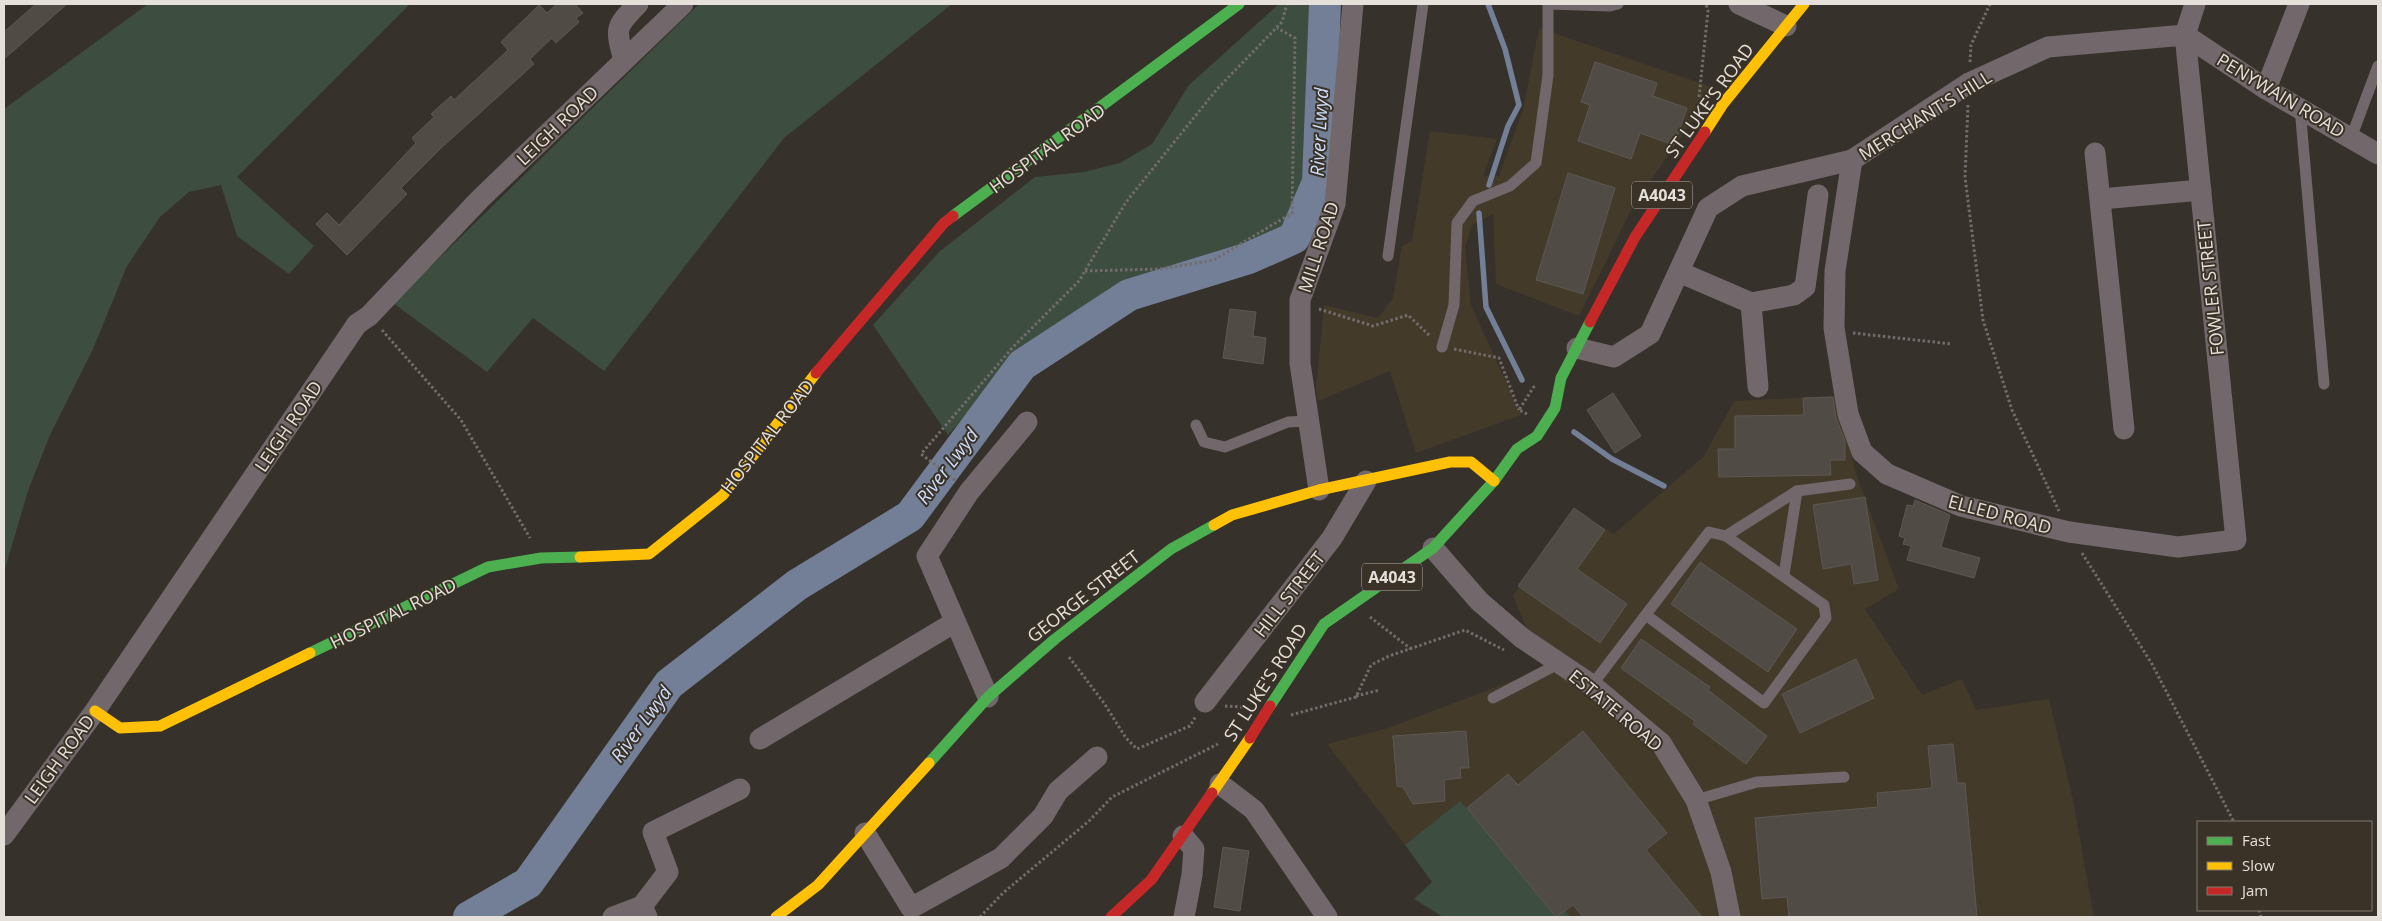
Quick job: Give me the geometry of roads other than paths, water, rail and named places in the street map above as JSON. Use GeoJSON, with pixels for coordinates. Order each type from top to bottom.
{"type":"FeatureCollection","features":[{"type":"Feature","properties":{"kind":"main road","name":"HOSPITAL ROAD"},"geometry":{"type":"LineString","coordinates":[[94,710],[120,728],[160,726],[488,567],[541,558],[649,554],[723,495],[831,353],[944,223],[1240,4]]}},
{"type":"Feature","properties":{"kind":"main road","name":"ST LUKE'S ROAD"},"geometry":{"type":"LineString","coordinates":[[1111,917],[1151,880],[1183,836],[1220,784],[1324,624],[1433,548],[1494,481],[1517,449],[1537,436],[1555,408],[1561,378],[1640,229],[1723,104],[1804,4]]}},
{"type":"Feature","properties":{"kind":"main road","name":"ST LUKE'S ROAD"},"geometry":{"type":"LineString","coordinates":[[1544,392],[1561,378]]}},
{"type":"Feature","properties":{"kind":"main road","name":"ST LUKE'S ROAD"},"geometry":{"type":"LineString","coordinates":[[1517,449],[1521,433]]}},
{"type":"Feature","properties":{"kind":"main road","name":"GEORGE STREET"},"geometry":{"type":"LineString","coordinates":[[776,917],[818,885],[988,698],[1055,639],[1170,549],[1232,515],[1318,490],[1450,462],[1471,462],[1494,481]]}},
{"type":"Feature","properties":{"kind":"street"},"geometry":{"type":"LineString","coordinates":[[624,60],[618,38],[619,23],[638,4]]}},
{"type":"Feature","properties":{"kind":"street","name":"LEIGH ROAD"},"geometry":{"type":"LineString","coordinates":[[4,835],[94,710],[357,324],[370,316],[480,199],[683,4]]}},
{"type":"Feature","properties":{"kind":"street","name":"MILL ROAD"},"geometry":{"type":"LineString","coordinates":[[1318,490],[1300,363],[1300,300],[1335,204],[1353,4]]}},
{"type":"Feature","properties":{"kind":"street"},"geometry":{"type":"LineString","coordinates":[[1740,4],[1786,26]]}},
{"type":"Feature","properties":{"kind":"street"},"geometry":{"type":"LineString","coordinates":[[2185,35],[2195,4]]}},
{"type":"Feature","properties":{"kind":"street"},"geometry":{"type":"LineString","coordinates":[[2266,89],[2299,4]]}},
{"type":"Feature","properties":{"kind":"street","name":"PENYWAIN ROAD"},"geometry":{"type":"LineString","coordinates":[[2185,35],[2266,89],[2378,154]]}},
{"type":"Feature","properties":{"kind":"street","name":"MERCHANT'S HILL"},"geometry":{"type":"LineString","coordinates":[[1578,348],[1614,357],[1650,334],[1708,208],[1742,186],[1852,160],[1969,83],[2048,47],[2185,35]]}},
{"type":"Feature","properties":{"kind":"street","name":"FOWLER STREET"},"geometry":{"type":"LineString","coordinates":[[2185,35],[2236,540]]}},
{"type":"Feature","properties":{"kind":"street"},"geometry":{"type":"LineString","coordinates":[[2095,153],[2124,429]]}},
{"type":"Feature","properties":{"kind":"street","name":"ELLED ROAD"},"geometry":{"type":"LineString","coordinates":[[1852,160],[1835,272],[1835,331],[1848,414],[1862,452],[1887,474],[1961,506],[2069,532],[2178,548],[2236,540]]}},
{"type":"Feature","properties":{"kind":"street"},"geometry":{"type":"LineString","coordinates":[[2101,199],[2200,190]]}},
{"type":"Feature","properties":{"kind":"street"},"geometry":{"type":"LineString","coordinates":[[1679,272],[1751,303],[1794,295],[1805,287],[1818,195]]}},
{"type":"Feature","properties":{"kind":"street"},"geometry":{"type":"LineString","coordinates":[[1751,303],[1758,387]]}},
{"type":"Feature","properties":{"kind":"street"},"geometry":{"type":"LineString","coordinates":[[988,698],[927,556],[969,492],[1027,422]]}},
{"type":"Feature","properties":{"kind":"street","name":"HILL STREET"},"geometry":{"type":"LineString","coordinates":[[1205,702],[1332,538],[1366,481]]}},
{"type":"Feature","properties":{"kind":"street","name":"ESTATE ROAD"},"geometry":{"type":"LineString","coordinates":[[1433,548],[1479,601],[1522,638],[1592,685],[1660,744],[1696,800],[1721,872],[1730,917]]}},
{"type":"Feature","properties":{"kind":"street"},"geometry":{"type":"LineString","coordinates":[[760,739],[956,622]]}},
{"type":"Feature","properties":{"kind":"street"},"geometry":{"type":"LineString","coordinates":[[865,833],[910,908],[1001,858],[1043,816],[1058,791],[1097,757]]}},
{"type":"Feature","properties":{"kind":"street"},"geometry":{"type":"LineString","coordinates":[[1220,784],[1254,810],[1325,916]]}},
{"type":"Feature","properties":{"kind":"street"},"geometry":{"type":"LineString","coordinates":[[613,917],[645,912],[668,872],[653,832],[740,789]]}},
{"type":"Feature","properties":{"kind":"street"},"geometry":{"type":"LineString","coordinates":[[1183,836],[1194,849],[1192,875],[1184,917]]}},
{"type":"Feature","properties":{"kind":"lane"},"geometry":{"type":"LineString","coordinates":[[1388,256],[1423,4]]}},
{"type":"Feature","properties":{"kind":"lane"},"geometry":{"type":"LineString","coordinates":[[1442,347],[1454,305],[1457,223],[1472,201],[1510,186],[1536,163],[1548,75],[1548,4],[1594,6],[1618,4]]}},
{"type":"Feature","properties":{"kind":"lane"},"geometry":{"type":"LineString","coordinates":[[2351,138],[2378,66]]}},
{"type":"Feature","properties":{"kind":"lane"},"geometry":{"type":"LineString","coordinates":[[2300,108],[2324,384]]}},
{"type":"Feature","properties":{"kind":"lane"},"geometry":{"type":"LineString","coordinates":[[1196,425],[1204,442],[1225,447],[1288,422],[1308,421]]}},
{"type":"Feature","properties":{"kind":"lane"},"geometry":{"type":"LineString","coordinates":[[1726,536],[1797,491],[1850,484]]}},
{"type":"Feature","properties":{"kind":"lane"},"geometry":{"type":"LineString","coordinates":[[1784,575],[1797,491]]}},
{"type":"Feature","properties":{"kind":"lane"},"geometry":{"type":"LineString","coordinates":[[1592,685],[1709,532],[1726,536],[1784,575],[1824,605],[1826,618],[1764,703],[1646,615]]}},
{"type":"Feature","properties":{"kind":"lane"},"geometry":{"type":"LineString","coordinates":[[1493,698],[1560,663]]}},
{"type":"Feature","properties":{"kind":"lane"},"geometry":{"type":"LineString","coordinates":[[1696,800],[1757,782],[1844,777]]}},
{"type":"Feature","properties":{"kind":"waterway","name":"River Lwyd"},"geometry":{"type":"LineString","coordinates":[[469,917],[528,883],[669,684],[797,585],[910,516],[1022,365],[1129,295],[1249,258],[1294,238],[1318,182],[1325,4]]}},
{"type":"Feature","properties":{"kind":"waterway"},"geometry":{"type":"LineString","coordinates":[[1488,4],[1505,49],[1519,105],[1508,126],[1489,185]]}},
{"type":"Feature","properties":{"kind":"waterway"},"geometry":{"type":"LineString","coordinates":[[1479,213],[1486,307],[1522,380]]}},
{"type":"Feature","properties":{"kind":"waterway"},"geometry":{"type":"LineString","coordinates":[[1574,432],[1612,459],[1664,486]]}}]}
